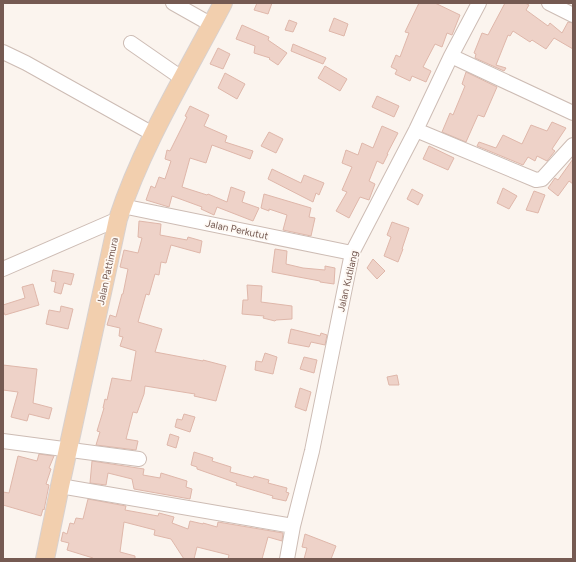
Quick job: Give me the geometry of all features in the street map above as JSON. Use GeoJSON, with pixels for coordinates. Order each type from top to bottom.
{"type":"FeatureCollection","features":[{"type":"Feature","properties":{"kind":"main road","name":"Jalan Pattimura"},"geometry":{"type":"LineString","coordinates":[[45,559],[120,213],[130,184],[153,134],[223,3]]}},
{"type":"Feature","properties":{"kind":"street"},"geometry":{"type":"LineString","coordinates":[[173,3],[212,25]]}},
{"type":"Feature","properties":{"kind":"street","name":"Jalan Kutilang"},"geometry":{"type":"LineString","coordinates":[[286,559],[312,451],[352,253],[416,130],[451,56],[479,3]]}},
{"type":"Feature","properties":{"kind":"street"},"geometry":{"type":"LineString","coordinates":[[549,3],[573,15]]}},
{"type":"Feature","properties":{"kind":"street"},"geometry":{"type":"LineString","coordinates":[[131,43],[183,79]]}},
{"type":"Feature","properties":{"kind":"street"},"geometry":{"type":"LineString","coordinates":[[3,52],[26,63],[153,134]]}},
{"type":"Feature","properties":{"kind":"street"},"geometry":{"type":"LineString","coordinates":[[451,56],[573,112]]}},
{"type":"Feature","properties":{"kind":"street"},"geometry":{"type":"LineString","coordinates":[[416,130],[536,180],[542,179],[573,145]]}},
{"type":"Feature","properties":{"kind":"street"},"geometry":{"type":"LineString","coordinates":[[5,265],[120,213]]}},
{"type":"Feature","properties":{"kind":"street","name":"Jalan Perkutut"},"geometry":{"type":"LineString","coordinates":[[120,213],[352,253]]}},
{"type":"Feature","properties":{"kind":"street"},"geometry":{"type":"LineString","coordinates":[[3,441],[139,459]]}},
{"type":"Feature","properties":{"kind":"street"},"geometry":{"type":"LineString","coordinates":[[60,486],[293,526]]}},
{"type":"Feature","properties":{"kind":"building"},"geometry":{"type":"Polygon","coordinates":[[[257,3],[272,3],[268,14],[254,10],[257,3]]]}},
{"type":"Feature","properties":{"kind":"building"},"geometry":{"type":"Polygon","coordinates":[[[419,3],[435,3],[460,15],[452,35],[447,33],[442,47],[435,44],[423,67],[431,71],[426,82],[412,76],[410,81],[395,74],[397,70],[391,67],[396,55],[400,57],[409,33],[405,32],[419,3]]]}},
{"type":"Feature","properties":{"kind":"building"},"geometry":{"type":"Polygon","coordinates":[[[505,3],[525,3],[529,5],[526,10],[548,26],[550,23],[562,33],[568,22],[573,23],[573,49],[554,38],[546,49],[532,40],[530,42],[513,31],[510,36],[508,35],[496,65],[506,68],[504,71],[475,58],[476,54],[474,53],[482,33],[488,35],[505,3]]]}},
{"type":"Feature","properties":{"kind":"building"},"geometry":{"type":"Polygon","coordinates":[[[334,18],[348,24],[344,36],[329,31],[334,18]]]}},
{"type":"Feature","properties":{"kind":"building"},"geometry":{"type":"Polygon","coordinates":[[[289,20],[297,23],[293,32],[285,30],[289,20]]]}},
{"type":"Feature","properties":{"kind":"building"},"geometry":{"type":"Polygon","coordinates":[[[242,25],[269,37],[268,40],[287,53],[278,65],[269,59],[270,58],[254,53],[255,46],[236,39],[242,25]]]}},
{"type":"Feature","properties":{"kind":"building"},"geometry":{"type":"Polygon","coordinates":[[[293,44],[326,58],[323,64],[291,51],[293,44]]]}},
{"type":"Feature","properties":{"kind":"building"},"geometry":{"type":"Polygon","coordinates":[[[218,48],[230,54],[223,69],[210,64],[218,48]]]}},
{"type":"Feature","properties":{"kind":"building"},"geometry":{"type":"Polygon","coordinates":[[[325,66],[347,79],[340,91],[318,78],[325,66]]]}},
{"type":"Feature","properties":{"kind":"building"},"geometry":{"type":"Polygon","coordinates":[[[466,72],[497,87],[484,117],[478,115],[466,142],[442,132],[450,113],[453,115],[465,86],[462,84],[466,72]]]}},
{"type":"Feature","properties":{"kind":"building"},"geometry":{"type":"Polygon","coordinates":[[[225,73],[245,84],[237,99],[218,88],[225,73]]]}},
{"type":"Feature","properties":{"kind":"building"},"geometry":{"type":"Polygon","coordinates":[[[377,96],[399,106],[394,117],[372,107],[377,96]]]}},
{"type":"Feature","properties":{"kind":"building"},"geometry":{"type":"Polygon","coordinates":[[[190,106],[209,115],[204,126],[227,136],[225,142],[253,151],[250,159],[212,145],[206,163],[190,158],[182,187],[207,195],[208,194],[227,202],[231,187],[245,192],[242,202],[259,208],[253,221],[217,207],[214,215],[201,209],[202,207],[172,196],[169,207],[146,200],[151,186],[155,188],[159,177],[165,179],[171,161],[165,159],[167,150],[170,151],[187,117],[185,116],[190,106]]]}},
{"type":"Feature","properties":{"kind":"building"},"geometry":{"type":"Polygon","coordinates":[[[552,122],[566,128],[552,149],[555,151],[547,161],[537,156],[535,161],[528,157],[523,165],[477,146],[479,142],[496,148],[503,135],[522,144],[531,125],[547,131],[552,122]]]}},
{"type":"Feature","properties":{"kind":"building"},"geometry":{"type":"Polygon","coordinates":[[[382,126],[398,133],[383,164],[377,161],[369,181],[375,184],[369,200],[360,197],[349,218],[336,211],[347,192],[342,190],[352,167],[342,163],[346,150],[358,155],[362,143],[373,148],[382,126]]]}},
{"type":"Feature","properties":{"kind":"building"},"geometry":{"type":"Polygon","coordinates":[[[269,132],[283,139],[276,153],[261,146],[269,132]]]}},
{"type":"Feature","properties":{"kind":"building"},"geometry":{"type":"Polygon","coordinates":[[[429,146],[454,158],[448,170],[423,159],[429,146]]]}},
{"type":"Feature","properties":{"kind":"building"},"geometry":{"type":"Polygon","coordinates":[[[573,159],[573,184],[569,181],[558,196],[548,188],[555,178],[558,180],[573,159]]]}},
{"type":"Feature","properties":{"kind":"building"},"geometry":{"type":"Polygon","coordinates":[[[272,169],[301,183],[304,175],[324,183],[319,195],[316,193],[313,202],[268,179],[272,169]]]}},
{"type":"Feature","properties":{"kind":"building"},"geometry":{"type":"Polygon","coordinates":[[[503,188],[517,196],[509,209],[497,203],[503,188]]]}},
{"type":"Feature","properties":{"kind":"building"},"geometry":{"type":"Polygon","coordinates":[[[412,189],[423,195],[418,205],[407,199],[412,189]]]}},
{"type":"Feature","properties":{"kind":"building"},"geometry":{"type":"Polygon","coordinates":[[[534,191],[545,195],[538,213],[526,210],[534,191]]]}},
{"type":"Feature","properties":{"kind":"building"},"geometry":{"type":"Polygon","coordinates":[[[264,194],[311,208],[309,217],[315,218],[311,236],[283,230],[287,215],[261,208],[264,194]]]}},
{"type":"Feature","properties":{"kind":"building"},"geometry":{"type":"Polygon","coordinates":[[[139,221],[161,224],[160,235],[187,240],[188,237],[202,241],[200,253],[171,245],[166,263],[161,262],[159,275],[155,274],[149,295],[146,294],[138,322],[162,329],[155,352],[203,360],[226,366],[216,401],[194,396],[195,394],[145,386],[144,394],[137,413],[133,412],[126,439],[138,441],[136,450],[96,445],[100,432],[97,431],[112,378],[131,381],[136,351],[120,346],[123,337],[119,336],[120,328],[107,325],[110,315],[116,317],[123,294],[128,269],[120,267],[124,250],[138,253],[142,238],[138,237],[139,221]]]}},
{"type":"Feature","properties":{"kind":"building"},"geometry":{"type":"Polygon","coordinates":[[[392,222],[409,228],[398,262],[384,256],[391,237],[387,235],[392,222]]]}},
{"type":"Feature","properties":{"kind":"building"},"geometry":{"type":"Polygon","coordinates":[[[275,249],[287,251],[286,264],[303,268],[325,270],[325,266],[335,268],[334,284],[272,272],[275,249]]]}},
{"type":"Feature","properties":{"kind":"building"},"geometry":{"type":"Polygon","coordinates":[[[373,259],[385,271],[377,279],[367,268],[373,259]]]}},
{"type":"Feature","properties":{"kind":"building"},"geometry":{"type":"Polygon","coordinates":[[[53,270],[74,274],[71,285],[64,283],[61,294],[54,292],[56,282],[51,281],[53,270]]]}},
{"type":"Feature","properties":{"kind":"building"},"geometry":{"type":"Polygon","coordinates":[[[33,284],[39,305],[5,315],[3,305],[25,298],[22,287],[33,284]]]}},
{"type":"Feature","properties":{"kind":"building"},"geometry":{"type":"Polygon","coordinates":[[[247,285],[262,286],[261,302],[292,306],[292,319],[275,321],[263,318],[264,316],[242,314],[243,300],[248,300],[247,285]]]}},
{"type":"Feature","properties":{"kind":"building"},"geometry":{"type":"Polygon","coordinates":[[[61,306],[73,309],[68,329],[46,324],[49,310],[60,312],[61,306]]]}},
{"type":"Feature","properties":{"kind":"building"},"geometry":{"type":"Polygon","coordinates":[[[291,329],[320,336],[321,333],[327,335],[325,345],[311,342],[309,347],[288,343],[291,329]]]}},
{"type":"Feature","properties":{"kind":"building"},"geometry":{"type":"Polygon","coordinates":[[[265,353],[277,357],[273,374],[255,370],[256,361],[262,362],[265,353]]]}},
{"type":"Feature","properties":{"kind":"building"},"geometry":{"type":"Polygon","coordinates":[[[304,357],[317,360],[314,373],[300,369],[304,357]]]}},
{"type":"Feature","properties":{"kind":"building"},"geometry":{"type":"Polygon","coordinates":[[[3,365],[37,369],[33,403],[52,408],[49,419],[29,414],[27,421],[11,417],[18,392],[3,390],[3,365]]]}},
{"type":"Feature","properties":{"kind":"building"},"geometry":{"type":"Polygon","coordinates":[[[397,375],[399,385],[389,385],[387,377],[397,375]]]}},
{"type":"Feature","properties":{"kind":"building"},"geometry":{"type":"Polygon","coordinates":[[[300,388],[311,392],[306,411],[295,407],[300,388]]]}},
{"type":"Feature","properties":{"kind":"building"},"geometry":{"type":"Polygon","coordinates":[[[184,414],[195,417],[190,432],[175,427],[177,419],[182,420],[184,414]]]}},
{"type":"Feature","properties":{"kind":"building"},"geometry":{"type":"Polygon","coordinates":[[[170,434],[179,437],[176,448],[167,445],[170,434]]]}},
{"type":"Feature","properties":{"kind":"building"},"geometry":{"type":"Polygon","coordinates":[[[194,452],[213,458],[212,461],[231,467],[230,472],[253,478],[254,476],[269,480],[268,483],[287,488],[286,492],[289,493],[286,501],[272,498],[273,496],[236,485],[237,483],[197,469],[197,467],[191,465],[194,452]]]}},
{"type":"Feature","properties":{"kind":"building"},"geometry":{"type":"Polygon","coordinates":[[[39,454],[54,456],[49,468],[51,469],[46,484],[49,485],[44,510],[43,509],[41,516],[3,505],[3,492],[9,493],[18,456],[37,461],[39,454]]]}},
{"type":"Feature","properties":{"kind":"building"},"geometry":{"type":"Polygon","coordinates":[[[92,461],[144,469],[143,475],[160,478],[161,473],[187,481],[186,487],[192,489],[190,499],[134,489],[132,479],[108,473],[106,485],[90,483],[92,461]]]}},
{"type":"Feature","properties":{"kind":"building"},"geometry":{"type":"Polygon","coordinates":[[[88,499],[126,506],[125,510],[158,516],[159,513],[174,517],[172,523],[188,529],[190,521],[217,527],[218,522],[283,533],[282,541],[268,537],[262,559],[228,559],[229,555],[197,547],[194,559],[184,559],[171,539],[154,535],[155,530],[124,522],[120,552],[135,556],[135,559],[93,559],[67,550],[69,543],[61,541],[63,532],[67,534],[70,523],[74,524],[76,518],[83,519],[88,499]]]}},
{"type":"Feature","properties":{"kind":"building"},"geometry":{"type":"Polygon","coordinates":[[[305,534],[336,546],[331,559],[304,559],[307,548],[302,547],[305,534]]]}}]}
